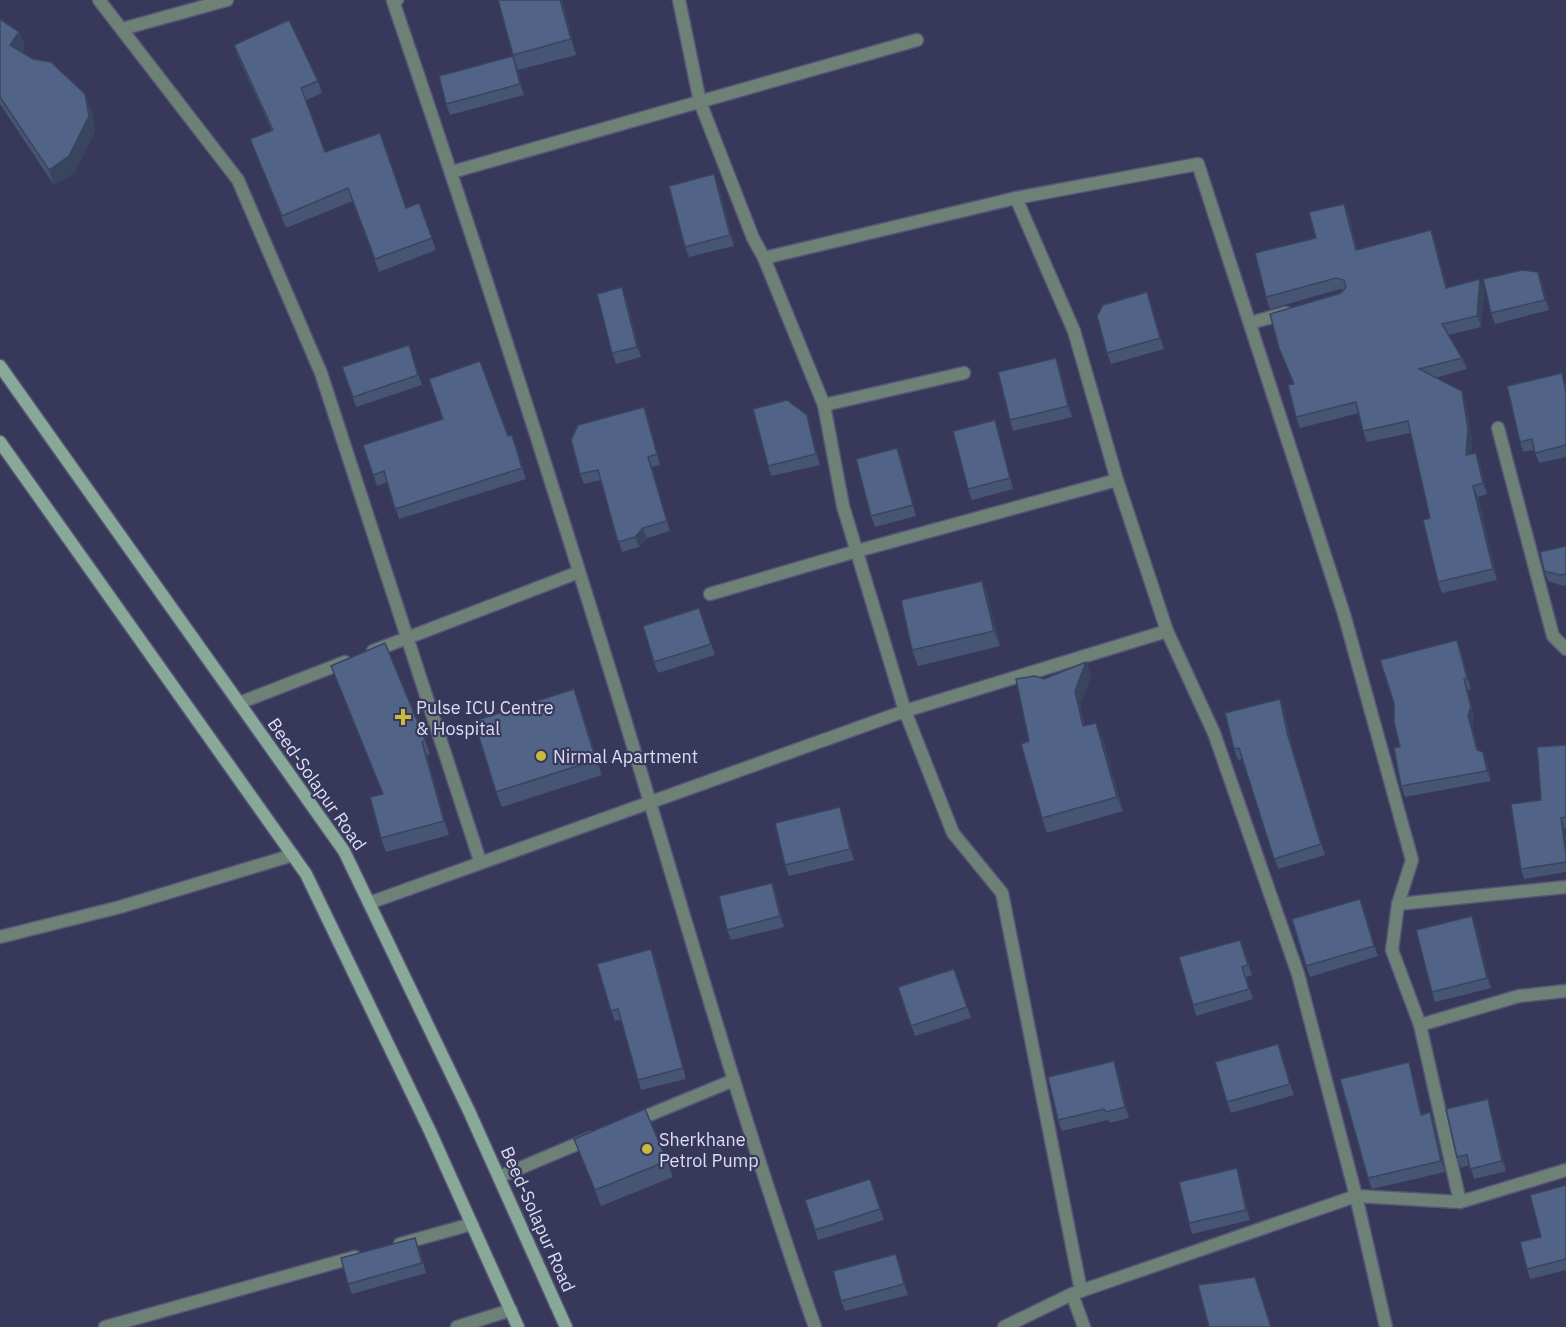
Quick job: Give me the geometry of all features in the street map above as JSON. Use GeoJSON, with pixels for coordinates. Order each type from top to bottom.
{"type":"FeatureCollection","features":[{"type":"Feature","properties":{"kind":"main road","name":"Beed-Solapur Road"},"geometry":{"type":"LineString","coordinates":[[0,366],[344,851],[498,1176],[566,1327]]}},
{"type":"Feature","properties":{"kind":"main road"},"geometry":{"type":"LineString","coordinates":[[0,442],[306,874],[472,1224],[518,1327]]}},
{"type":"Feature","properties":{"kind":"street"},"geometry":{"type":"LineString","coordinates":[[99,0],[238,180],[321,374],[480,861]]}},
{"type":"Feature","properties":{"kind":"street"},"geometry":{"type":"LineString","coordinates":[[122,29],[227,0]]}},
{"type":"Feature","properties":{"kind":"street"},"geometry":{"type":"LineString","coordinates":[[394,0],[452,172],[579,572],[765,1186],[815,1327]]}},
{"type":"Feature","properties":{"kind":"street"},"geometry":{"type":"LineString","coordinates":[[679,0],[700,102],[753,238],[764,258],[824,405],[843,506],[906,711],[953,832],[1002,893],[1084,1327]]}},
{"type":"Feature","properties":{"kind":"street"},"geometry":{"type":"LineString","coordinates":[[452,172],[917,40]]}},
{"type":"Feature","properties":{"kind":"street"},"geometry":{"type":"LineString","coordinates":[[764,258],[1016,198],[1198,164],[1344,614],[1412,860],[1398,904],[1392,950],[1420,1025],[1460,1202]]}},
{"type":"Feature","properties":{"kind":"street"},"geometry":{"type":"LineString","coordinates":[[1016,198],[1074,331],[1117,480],[1167,631],[1214,733],[1298,974],[1356,1196],[1386,1327]]}},
{"type":"Feature","properties":{"kind":"street"},"geometry":{"type":"LineString","coordinates":[[1250,323],[1296,310]]}},
{"type":"Feature","properties":{"kind":"street"},"geometry":{"type":"LineString","coordinates":[[824,405],[964,373]]}},
{"type":"Feature","properties":{"kind":"street"},"geometry":{"type":"LineString","coordinates":[[1498,428],[1552,636],[1566,649]]}},
{"type":"Feature","properties":{"kind":"street"},"geometry":{"type":"LineString","coordinates":[[710,594],[1117,480]]}},
{"type":"Feature","properties":{"kind":"street"},"geometry":{"type":"LineString","coordinates":[[238,703],[579,572]]}},
{"type":"Feature","properties":{"kind":"street"},"geometry":{"type":"LineString","coordinates":[[369,903],[480,861],[906,711],[1167,631]]}},
{"type":"Feature","properties":{"kind":"street"},"geometry":{"type":"LineString","coordinates":[[0,938],[120,907],[293,855]]}},
{"type":"Feature","properties":{"kind":"street"},"geometry":{"type":"LineString","coordinates":[[1398,904],[1566,887]]}},
{"type":"Feature","properties":{"kind":"street"},"geometry":{"type":"LineString","coordinates":[[1420,1025],[1519,996],[1566,991]]}},
{"type":"Feature","properties":{"kind":"street"},"geometry":{"type":"LineString","coordinates":[[498,1176],[734,1080]]}},
{"type":"Feature","properties":{"kind":"street"},"geometry":{"type":"LineString","coordinates":[[1004,1327],[1077,1293],[1356,1196],[1460,1202],[1550,1172],[1566,1170]]}},
{"type":"Feature","properties":{"kind":"street"},"geometry":{"type":"LineString","coordinates":[[392,1246],[472,1224]]}},
{"type":"Feature","properties":{"kind":"street"},"geometry":{"type":"LineString","coordinates":[[105,1327],[369,1253]]}},
{"type":"Feature","properties":{"kind":"street"},"geometry":{"type":"LineString","coordinates":[[457,1327],[511,1310]]}},
{"type":"Feature","properties":{"kind":"building"},"geometry":{"type":"Polygon","coordinates":[[[498,0],[560,0],[571,39],[513,55],[498,0]]]}},
{"type":"Feature","properties":{"kind":"building"},"geometry":{"type":"Polygon","coordinates":[[[0,19],[19,32],[10,45],[33,59],[51,62],[85,94],[89,116],[69,156],[49,170],[0,97],[0,19]]]}},
{"type":"Feature","properties":{"kind":"building"},"geometry":{"type":"Polygon","coordinates":[[[289,20],[318,81],[301,88],[325,152],[380,133],[406,208],[419,203],[432,238],[375,259],[348,188],[282,216],[250,139],[273,130],[234,45],[289,20]]]}},
{"type":"Feature","properties":{"kind":"building"},"geometry":{"type":"Polygon","coordinates":[[[513,56],[520,84],[446,104],[439,76],[513,56]]]}},
{"type":"Feature","properties":{"kind":"building"},"geometry":{"type":"Polygon","coordinates":[[[714,174],[730,235],[685,247],[669,186],[714,174]]]}},
{"type":"Feature","properties":{"kind":"building"},"geometry":{"type":"Polygon","coordinates":[[[1344,204],[1356,250],[1431,230],[1446,288],[1480,279],[1477,316],[1442,324],[1462,358],[1419,369],[1462,391],[1468,429],[1466,455],[1476,453],[1483,483],[1473,486],[1493,569],[1438,582],[1423,520],[1430,518],[1408,421],[1363,431],[1356,402],[1296,417],[1288,385],[1294,384],[1279,348],[1270,314],[1341,293],[1346,287],[1344,280],[1336,278],[1266,297],[1255,253],[1316,238],[1309,212],[1344,204]]]}},
{"type":"Feature","properties":{"kind":"building"},"geometry":{"type":"Polygon","coordinates":[[[1522,270],[1538,272],[1545,300],[1491,313],[1483,279],[1522,270]]]}},
{"type":"Feature","properties":{"kind":"building"},"geometry":{"type":"Polygon","coordinates":[[[622,287],[637,347],[612,353],[597,294],[622,287]]]}},
{"type":"Feature","properties":{"kind":"building"},"geometry":{"type":"Polygon","coordinates":[[[1147,292],[1160,338],[1107,353],[1097,316],[1103,305],[1147,292]]]}},
{"type":"Feature","properties":{"kind":"building"},"geometry":{"type":"Polygon","coordinates":[[[409,345],[418,375],[353,397],[342,367],[409,345]]]}},
{"type":"Feature","properties":{"kind":"building"},"geometry":{"type":"Polygon","coordinates":[[[1056,358],[1068,406],[1010,420],[998,372],[1056,358]]]}},
{"type":"Feature","properties":{"kind":"building"},"geometry":{"type":"Polygon","coordinates":[[[480,361],[508,436],[512,435],[522,468],[395,509],[384,471],[373,475],[363,445],[443,419],[429,379],[480,361]]]}},
{"type":"Feature","properties":{"kind":"building"},"geometry":{"type":"Polygon","coordinates":[[[1562,373],[1566,392],[1566,445],[1535,453],[1532,439],[1520,442],[1507,386],[1562,373]]]}},
{"type":"Feature","properties":{"kind":"building"},"geometry":{"type":"Polygon","coordinates":[[[787,400],[807,415],[816,454],[768,466],[753,409],[787,400]]]}},
{"type":"Feature","properties":{"kind":"building"},"geometry":{"type":"Polygon","coordinates":[[[644,407],[657,454],[648,457],[667,521],[643,528],[635,537],[618,542],[598,470],[580,474],[571,440],[578,425],[644,407]]]}},
{"type":"Feature","properties":{"kind":"building"},"geometry":{"type":"Polygon","coordinates":[[[995,420],[1010,478],[968,489],[953,431],[995,420]]]}},
{"type":"Feature","properties":{"kind":"building"},"geometry":{"type":"Polygon","coordinates":[[[897,448],[913,505],[871,516],[856,459],[897,448]]]}},
{"type":"Feature","properties":{"kind":"building"},"geometry":{"type":"Polygon","coordinates":[[[1566,546],[1566,574],[1560,575],[1544,571],[1540,552],[1566,546]]]}},
{"type":"Feature","properties":{"kind":"building"},"geometry":{"type":"Polygon","coordinates":[[[982,581],[994,631],[912,650],[901,600],[982,581]]]}},
{"type":"Feature","properties":{"kind":"building"},"geometry":{"type":"Polygon","coordinates":[[[699,608],[711,644],[654,662],[643,626],[699,608]]]}},
{"type":"Feature","properties":{"kind":"building"},"geometry":{"type":"Polygon","coordinates":[[[1457,640],[1467,678],[1464,679],[1471,707],[1468,715],[1477,750],[1483,752],[1487,771],[1401,786],[1394,748],[1400,747],[1394,722],[1394,703],[1380,660],[1457,640]]]}},
{"type":"Feature","properties":{"kind":"building"},"geometry":{"type":"Polygon","coordinates":[[[385,643],[425,740],[422,742],[444,821],[381,838],[370,797],[383,794],[331,666],[385,643]]]}},
{"type":"Feature","properties":{"kind":"building"},"geometry":{"type":"Polygon","coordinates":[[[1086,662],[1075,691],[1083,726],[1096,723],[1117,797],[1042,818],[1021,744],[1029,741],[1016,679],[1035,676],[1044,679],[1086,662]]]}},
{"type":"Feature","properties":{"kind":"building","name":"Nirmal Apartment"},"geometry":{"type":"Polygon","coordinates":[[[574,689],[596,760],[496,792],[474,721],[574,689]]]}},
{"type":"Feature","properties":{"kind":"building"},"geometry":{"type":"Polygon","coordinates":[[[1280,699],[1288,736],[1321,844],[1274,859],[1239,748],[1234,749],[1225,713],[1280,699]]]}},
{"type":"Feature","properties":{"kind":"building"},"geometry":{"type":"Polygon","coordinates":[[[1566,745],[1566,817],[1561,818],[1566,862],[1521,869],[1511,804],[1541,800],[1537,747],[1566,745]]]}},
{"type":"Feature","properties":{"kind":"building"},"geometry":{"type":"Polygon","coordinates":[[[840,807],[850,849],[785,865],[775,823],[840,807]]]}},
{"type":"Feature","properties":{"kind":"building"},"geometry":{"type":"Polygon","coordinates":[[[772,883],[780,916],[727,930],[719,896],[772,883]]]}},
{"type":"Feature","properties":{"kind":"building"},"geometry":{"type":"Polygon","coordinates":[[[1360,899],[1374,946],[1306,966],[1292,919],[1360,899]]]}},
{"type":"Feature","properties":{"kind":"building"},"geometry":{"type":"Polygon","coordinates":[[[1472,916],[1487,978],[1432,992],[1416,930],[1472,916]]]}},
{"type":"Feature","properties":{"kind":"building"},"geometry":{"type":"Polygon","coordinates":[[[1240,940],[1248,965],[1242,967],[1249,989],[1193,1005],[1179,957],[1240,940]]]}},
{"type":"Feature","properties":{"kind":"building"},"geometry":{"type":"Polygon","coordinates":[[[651,949],[683,1068],[638,1080],[618,1009],[611,1011],[597,964],[651,949]]]}},
{"type":"Feature","properties":{"kind":"building"},"geometry":{"type":"Polygon","coordinates":[[[954,969],[967,1007],[911,1026],[898,987],[954,969]]]}},
{"type":"Feature","properties":{"kind":"building"},"geometry":{"type":"Polygon","coordinates":[[[1278,1044],[1290,1084],[1227,1102],[1215,1062],[1278,1044]]]}},
{"type":"Feature","properties":{"kind":"building"},"geometry":{"type":"Polygon","coordinates":[[[1114,1061],[1125,1107],[1106,1112],[1104,1109],[1058,1120],[1048,1077],[1114,1061]]]}},
{"type":"Feature","properties":{"kind":"building"},"geometry":{"type":"Polygon","coordinates":[[[1409,1062],[1421,1115],[1430,1112],[1441,1161],[1368,1178],[1340,1079],[1409,1062]]]}},
{"type":"Feature","properties":{"kind":"building"},"geometry":{"type":"Polygon","coordinates":[[[1488,1099],[1502,1161],[1470,1169],[1467,1155],[1457,1157],[1446,1109],[1488,1099]]]}},
{"type":"Feature","properties":{"kind":"building"},"geometry":{"type":"Polygon","coordinates":[[[645,1109],[667,1161],[595,1190],[574,1139],[645,1109]]]}},
{"type":"Feature","properties":{"kind":"building"},"geometry":{"type":"Polygon","coordinates":[[[1237,1168],[1246,1210],[1189,1223],[1179,1182],[1237,1168]]]}},
{"type":"Feature","properties":{"kind":"building"},"geometry":{"type":"Polygon","coordinates":[[[870,1179],[880,1209],[815,1230],[805,1200],[870,1179]]]}},
{"type":"Feature","properties":{"kind":"building"},"geometry":{"type":"Polygon","coordinates":[[[1566,1185],[1566,1259],[1527,1269],[1520,1242],[1541,1237],[1530,1195],[1566,1185]]]}},
{"type":"Feature","properties":{"kind":"building"},"geometry":{"type":"Polygon","coordinates":[[[415,1238],[422,1263],[348,1284],[341,1258],[415,1238]]]}},
{"type":"Feature","properties":{"kind":"building"},"geometry":{"type":"Polygon","coordinates":[[[896,1254],[904,1284],[841,1301],[833,1271],[896,1254]]]}},
{"type":"Feature","properties":{"kind":"building"},"geometry":{"type":"Polygon","coordinates":[[[1255,1277],[1271,1327],[1209,1327],[1198,1285],[1255,1277]]]}},
{"type":"Feature","properties":{"kind":"place","name":"Pulse ICU Centre & Hospital"},"geometry":{"type":"Point","coordinates":[403,717]}},
{"type":"Feature","properties":{"kind":"place","name":"Nirmal Apartment"},"geometry":{"type":"Point","coordinates":[541,756]}},
{"type":"Feature","properties":{"kind":"place","name":"Sherkhane Petrol Pump"},"geometry":{"type":"Point","coordinates":[647,1149]}}]}
